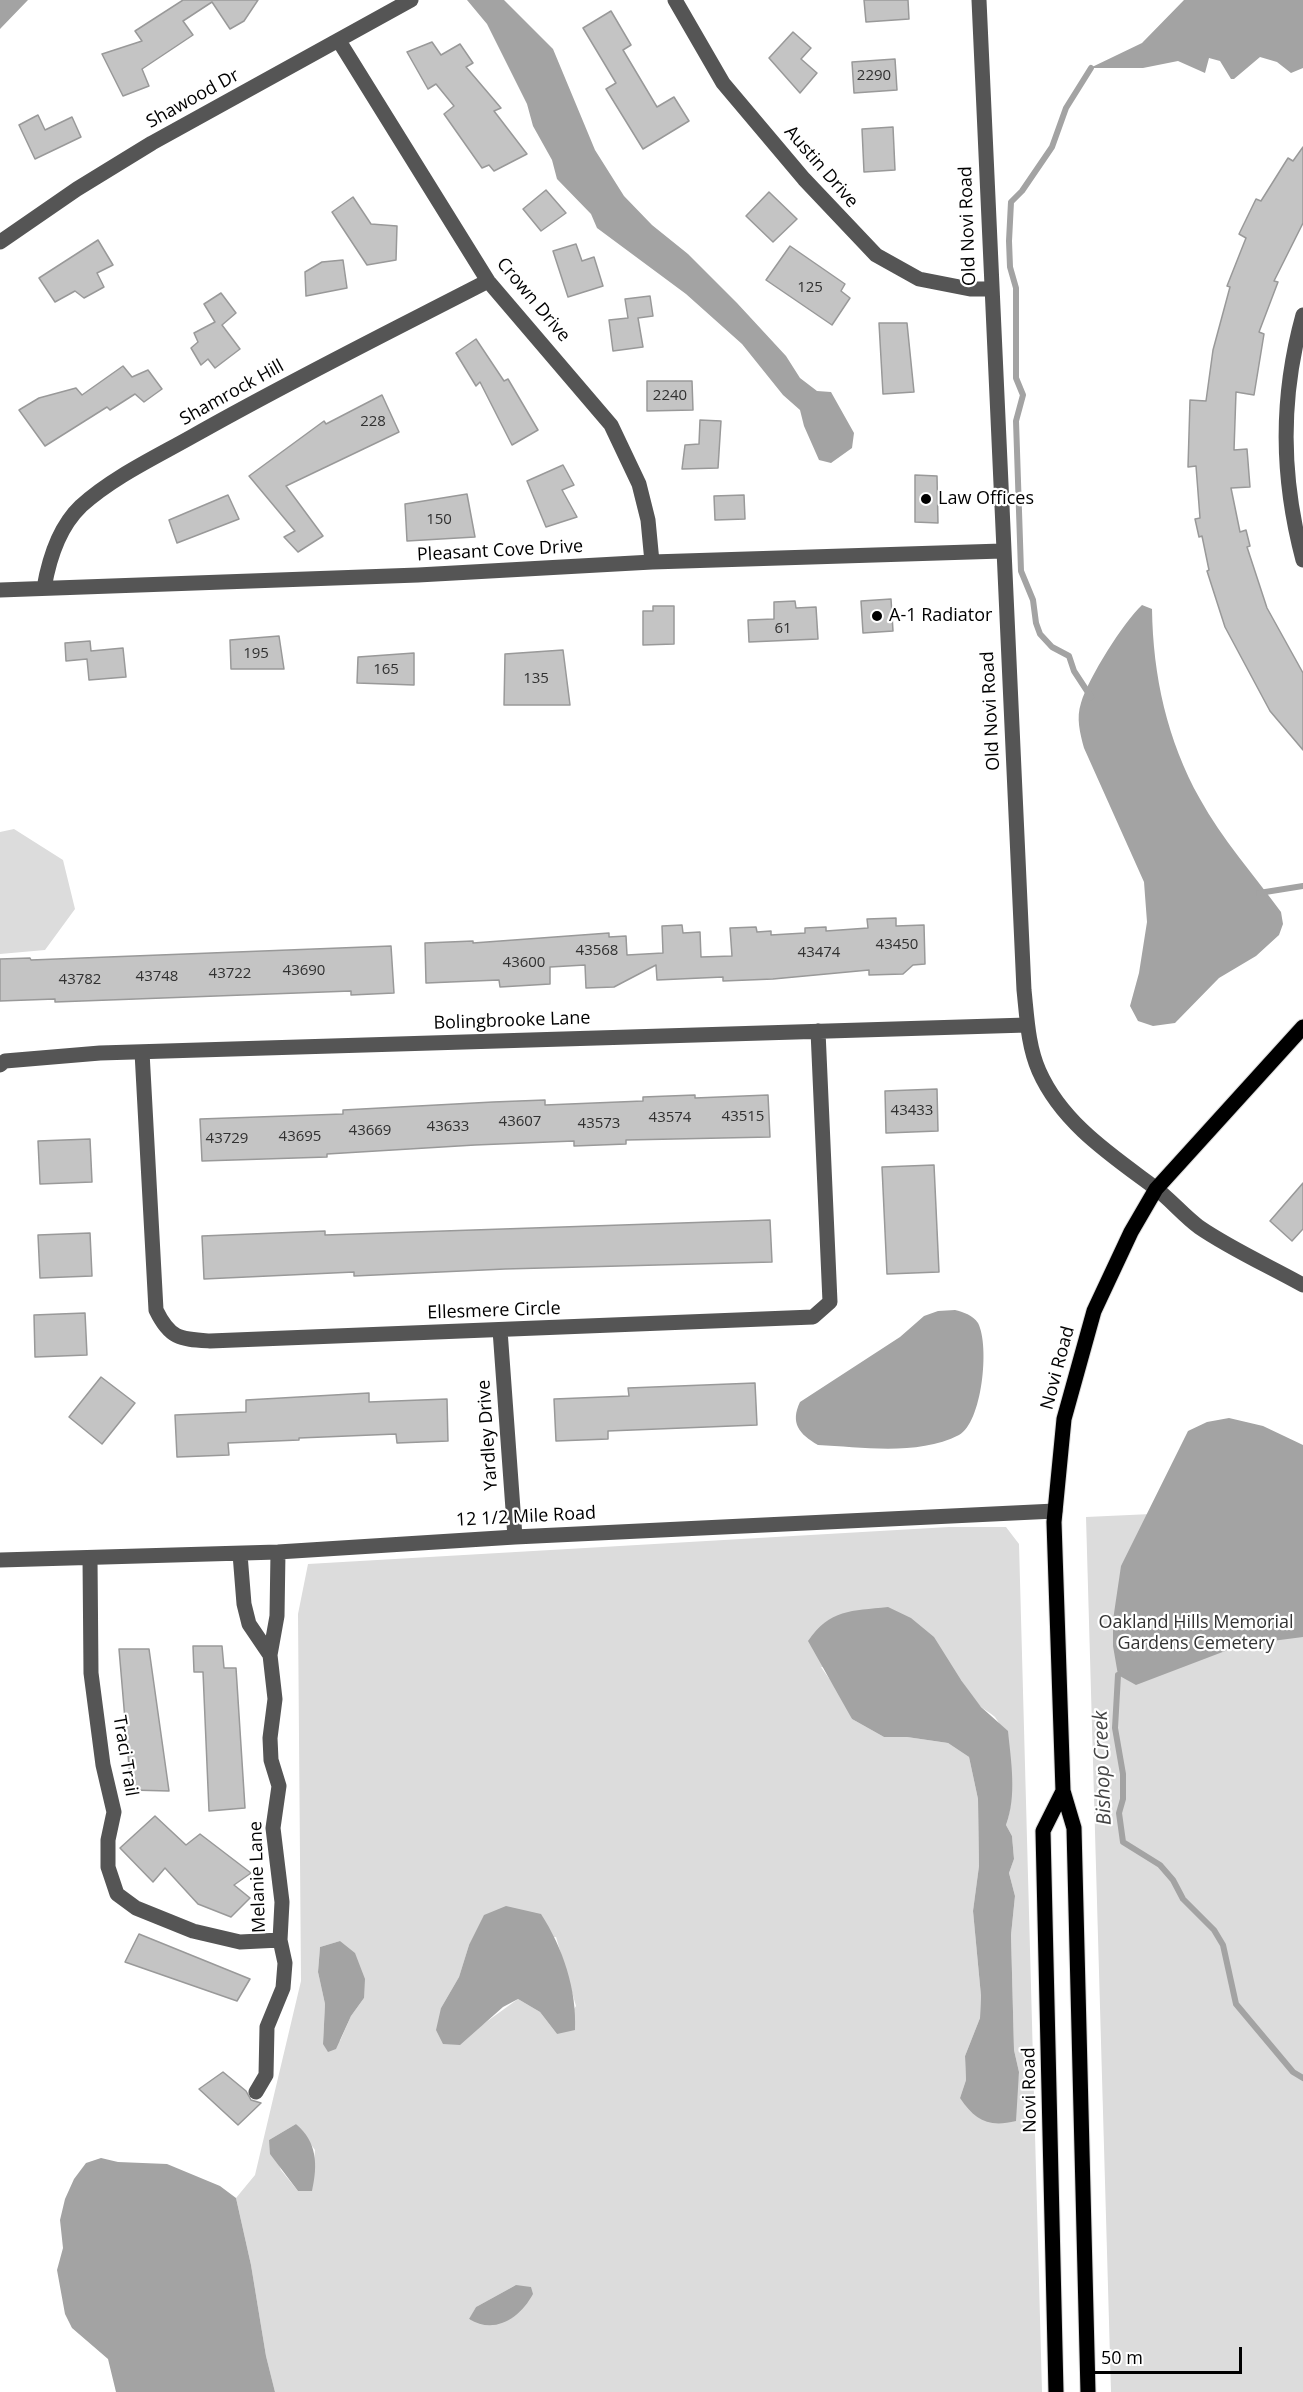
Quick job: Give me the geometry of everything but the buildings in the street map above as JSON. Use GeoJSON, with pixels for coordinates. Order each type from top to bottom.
{"type":"FeatureCollection","features":[{"type":"Feature","properties":{"kind":"main road","name":"Novi Road"},"geometry":{"type":"LineString","coordinates":[[1088,2392],[1074,1828],[1063,1791],[1055,1511],[1064,1419],[1094,1311],[1133,1229],[1156,1189],[1303,1027]]}},
{"type":"Feature","properties":{"kind":"main road","name":"Novi Road"},"geometry":{"type":"LineString","coordinates":[[1056,2392],[1043,1832],[1063,1791]]}},
{"type":"Feature","properties":{"kind":"street","name":"Shawood Dr"},"geometry":{"type":"LineString","coordinates":[[0,242],[77,189],[152,143],[411,0]]}},
{"type":"Feature","properties":{"kind":"street","name":"Austin Drive"},"geometry":{"type":"LineString","coordinates":[[675,0],[723,83],[804,179],[876,255],[919,279],[969,289],[990,289]]}},
{"type":"Feature","properties":{"kind":"street","name":"Old Novi Road"},"geometry":{"type":"LineString","coordinates":[[979,0],[1002,551],[1027,1025],[1039,1071],[1054,1097],[1080,1128],[1113,1159],[1156,1189],[1199,1227],[1303,1285]]}},
{"type":"Feature","properties":{"kind":"street","name":"Crown Drive"},"geometry":{"type":"LineString","coordinates":[[339,40],[488,281],[611,425],[639,484],[648,520],[652,562]]}},
{"type":"Feature","properties":{"kind":"street","name":"Shamrock Hill"},"geometry":{"type":"LineString","coordinates":[[44,588],[48,560],[69,520],[81,506],[116,480],[263,396],[488,281]]}},
{"type":"Feature","properties":{"kind":"street"},"geometry":{"type":"LineString","coordinates":[[1303,315],[1289,378],[1285,453],[1291,509],[1303,560]]}},
{"type":"Feature","properties":{"kind":"street","name":"Pleasant Cove Drive"},"geometry":{"type":"LineString","coordinates":[[0,590],[418,576],[652,562],[1002,551]]}},
{"type":"Feature","properties":{"kind":"street","name":"Bolingbrooke Lane"},"geometry":{"type":"LineString","coordinates":[[0,1065],[5,1061],[142,1052],[1027,1025]]}},
{"type":"Feature","properties":{"kind":"street","name":"Ellesmere Circle"},"geometry":{"type":"LineString","coordinates":[[142,1052],[156,1310],[166,1330],[183,1340],[210,1341],[813,1317],[830,1302],[818,1031]]}},
{"type":"Feature","properties":{"kind":"street","name":"Yardley Drive"},"geometry":{"type":"LineString","coordinates":[[500,1330],[515,1537]]}},
{"type":"Feature","properties":{"kind":"street","name":"12 1/2 Mile Road"},"geometry":{"type":"LineString","coordinates":[[0,1560],[240,1554],[515,1537],[1055,1511]]}},
{"type":"Feature","properties":{"kind":"street","name":"Melanie Lane"},"geometry":{"type":"LineString","coordinates":[[256,2092],[266,2074],[267,2027],[283,1988],[285,1963],[280,1940],[282,1902],[273,1828],[279,1786],[271,1760],[270,1738],[275,1699],[270,1655],[278,1606],[278,1552]]}},
{"type":"Feature","properties":{"kind":"street","name":"Melanie Lane"},"geometry":{"type":"LineString","coordinates":[[240,1554],[244,1604],[249,1624],[270,1655]]}},
{"type":"Feature","properties":{"kind":"street","name":"Traci Trail"},"geometry":{"type":"LineString","coordinates":[[90,1558],[91,1673],[103,1765],[114,1812],[108,1839],[108,1867],[117,1894],[136,1908],[194,1931],[240,1942],[280,1940]]}},
{"type":"Feature","properties":{"kind":"green space"},"geometry":{"type":"Polygon","coordinates":[[[14,829],[63,860],[75,909],[45,950],[0,954],[0,832],[14,829]]]}},
{"type":"Feature","properties":{"kind":"green space","name":"Oakland Hills Memorial Gardens Cemetery"},"geometry":{"type":"Polygon","coordinates":[[[1303,1507],[1303,2392],[1111,2392],[1086,1517],[1303,1507]]]}},
{"type":"Feature","properties":{"kind":"green space"},"geometry":{"type":"Polygon","coordinates":[[[949,1527],[1006,1527],[1019,1544],[1042,2392],[275,2392],[236,2198],[255,2175],[301,1981],[298,1614],[308,1564],[949,1527]],[[821,1667],[842,1697],[852,1719],[884,1737],[907,1737],[948,1743],[969,1757],[978,1799],[979,1866],[973,1911],[981,1996],[980,2018],[965,2056],[966,2080],[960,2098],[1017,2089],[1019,2072],[1014,2050],[1011,1935],[1015,1896],[1009,1873],[1014,1859],[1012,1836],[1006,1825],[1012,1785],[1009,1755],[1001,1727],[995,1717],[977,1703],[961,1680],[821,1667]],[[556,1937],[469,1945],[459,1977],[441,2008],[482,2025],[518,1999],[540,2012],[557,2034],[576,2006],[556,1937]],[[340,1941],[320,1947],[318,1972],[325,2004],[323,2044],[340,2041],[351,2016],[364,1998],[340,1941]],[[296,2124],[269,2140],[281,2170],[298,2191],[312,2191],[315,2150],[296,2124]],[[516,2285],[476,2307],[469,2320],[516,2285]]]}},
{"type":"Feature","properties":{"kind":"shaded area"},"geometry":{"type":"Polygon","coordinates":[[[0,0],[28,0],[0,29],[0,0]]]}},
{"type":"Feature","properties":{"kind":"shaded area"},"geometry":{"type":"Polygon","coordinates":[[[467,0],[504,0],[553,49],[595,150],[624,196],[652,225],[688,254],[737,303],[786,356],[800,378],[817,391],[831,392],[854,433],[852,448],[831,463],[819,460],[804,426],[800,410],[783,395],[742,344],[686,294],[597,228],[591,214],[557,179],[552,160],[533,126],[527,104],[487,24],[467,0]]]}},
{"type":"Feature","properties":{"kind":"shaded area"},"geometry":{"type":"Polygon","coordinates":[[[1184,0],[1303,0],[1303,68],[1291,73],[1277,62],[1260,57],[1234,79],[1231,79],[1220,61],[1209,58],[1205,73],[1178,61],[1143,68],[1090,68],[1142,43],[1184,0]]]}},
{"type":"Feature","properties":{"kind":"shaded area"},"geometry":{"type":"Polygon","coordinates":[[[1142,605],[1152,609],[1155,659],[1164,707],[1189,777],[1218,828],[1281,912],[1283,924],[1279,935],[1256,956],[1219,978],[1175,1023],[1153,1026],[1138,1021],[1130,1006],[1139,973],[1147,922],[1144,882],[1084,748],[1079,720],[1085,692],[1099,665],[1116,637],[1142,605]]]}},
{"type":"Feature","properties":{"kind":"shaded area"},"geometry":{"type":"Polygon","coordinates":[[[955,1310],[976,1320],[982,1334],[983,1349],[982,1383],[978,1400],[967,1428],[959,1435],[926,1446],[890,1449],[818,1445],[801,1432],[796,1422],[800,1402],[900,1337],[924,1316],[938,1311],[955,1310]]]}},
{"type":"Feature","properties":{"kind":"shaded area"},"geometry":{"type":"Polygon","coordinates":[[[1229,1418],[1263,1426],[1303,1445],[1303,1637],[1241,1645],[1136,1685],[1118,1675],[1113,1646],[1113,1620],[1121,1566],[1188,1431],[1207,1422],[1229,1418]]]}},
{"type":"Feature","properties":{"kind":"shaded area"},"geometry":{"type":"Polygon","coordinates":[[[888,1607],[911,1618],[934,1637],[981,1707],[1008,1731],[1012,1790],[1006,1825],[1012,1836],[1014,1859],[1009,1873],[1015,1896],[1011,1935],[1014,2050],[1019,2072],[1016,2121],[990,2123],[971,2112],[960,2098],[966,2080],[965,2056],[980,2018],[981,1996],[973,1911],[979,1866],[978,1799],[969,1757],[948,1743],[907,1737],[884,1737],[852,1719],[808,1641],[833,1617],[852,1611],[888,1607]]]}},
{"type":"Feature","properties":{"kind":"shaded area"},"geometry":{"type":"Polygon","coordinates":[[[506,1906],[541,1914],[549,1927],[562,1955],[571,1985],[575,2030],[557,2034],[540,2012],[518,1999],[503,2007],[460,2045],[443,2044],[436,2030],[441,2008],[459,1977],[469,1945],[484,1915],[506,1906]]]}},
{"type":"Feature","properties":{"kind":"shaded area"},"geometry":{"type":"Polygon","coordinates":[[[340,1941],[355,1953],[365,1979],[364,1998],[351,2016],[336,2049],[328,2052],[323,2044],[325,2004],[318,1972],[320,1947],[340,1941]]]}},
{"type":"Feature","properties":{"kind":"shaded area"},"geometry":{"type":"Polygon","coordinates":[[[296,2124],[308,2138],[314,2154],[315,2172],[312,2191],[298,2191],[270,2154],[269,2140],[296,2124]]]}},
{"type":"Feature","properties":{"kind":"shaded area"},"geometry":{"type":"Polygon","coordinates":[[[101,2158],[118,2162],[167,2164],[220,2186],[236,2198],[275,2392],[116,2392],[108,2359],[72,2328],[65,2314],[57,2270],[63,2248],[60,2220],[65,2199],[74,2179],[86,2163],[101,2158]]]}},
{"type":"Feature","properties":{"kind":"shaded area"},"geometry":{"type":"Polygon","coordinates":[[[516,2285],[531,2287],[533,2294],[528,2303],[514,2317],[506,2322],[488,2325],[469,2319],[476,2307],[516,2285]]]}},
{"type":"Feature","properties":{"kind":"waterway"},"geometry":{"type":"LineString","coordinates":[[1091,68],[1066,108],[1052,147],[1022,191],[1011,202],[1009,241],[1010,267],[1016,288],[1016,378],[1023,395],[1016,421],[1021,571],[1033,600],[1040,634],[1052,647],[1069,656],[1074,671],[1091,697]]}},
{"type":"Feature","properties":{"kind":"waterway"},"geometry":{"type":"LineString","coordinates":[[1259,893],[1303,886]]}},
{"type":"Feature","properties":{"kind":"waterway","name":"Bishop Creek"},"geometry":{"type":"LineString","coordinates":[[1118,1675],[1115,1728],[1123,1774],[1123,1799],[1119,1813],[1123,1842],[1160,1865],[1173,1880],[1183,1899],[1214,1930],[1223,1945],[1236,2004],[1293,2072],[1303,2078]]}},
{"type":"Feature","properties":{"kind":"place","name":"Law Offices"},"geometry":{"type":"Point","coordinates":[926,499]}},
{"type":"Feature","properties":{"kind":"place","name":"A-1 Radiator"},"geometry":{"type":"Point","coordinates":[877,616]}}]}
